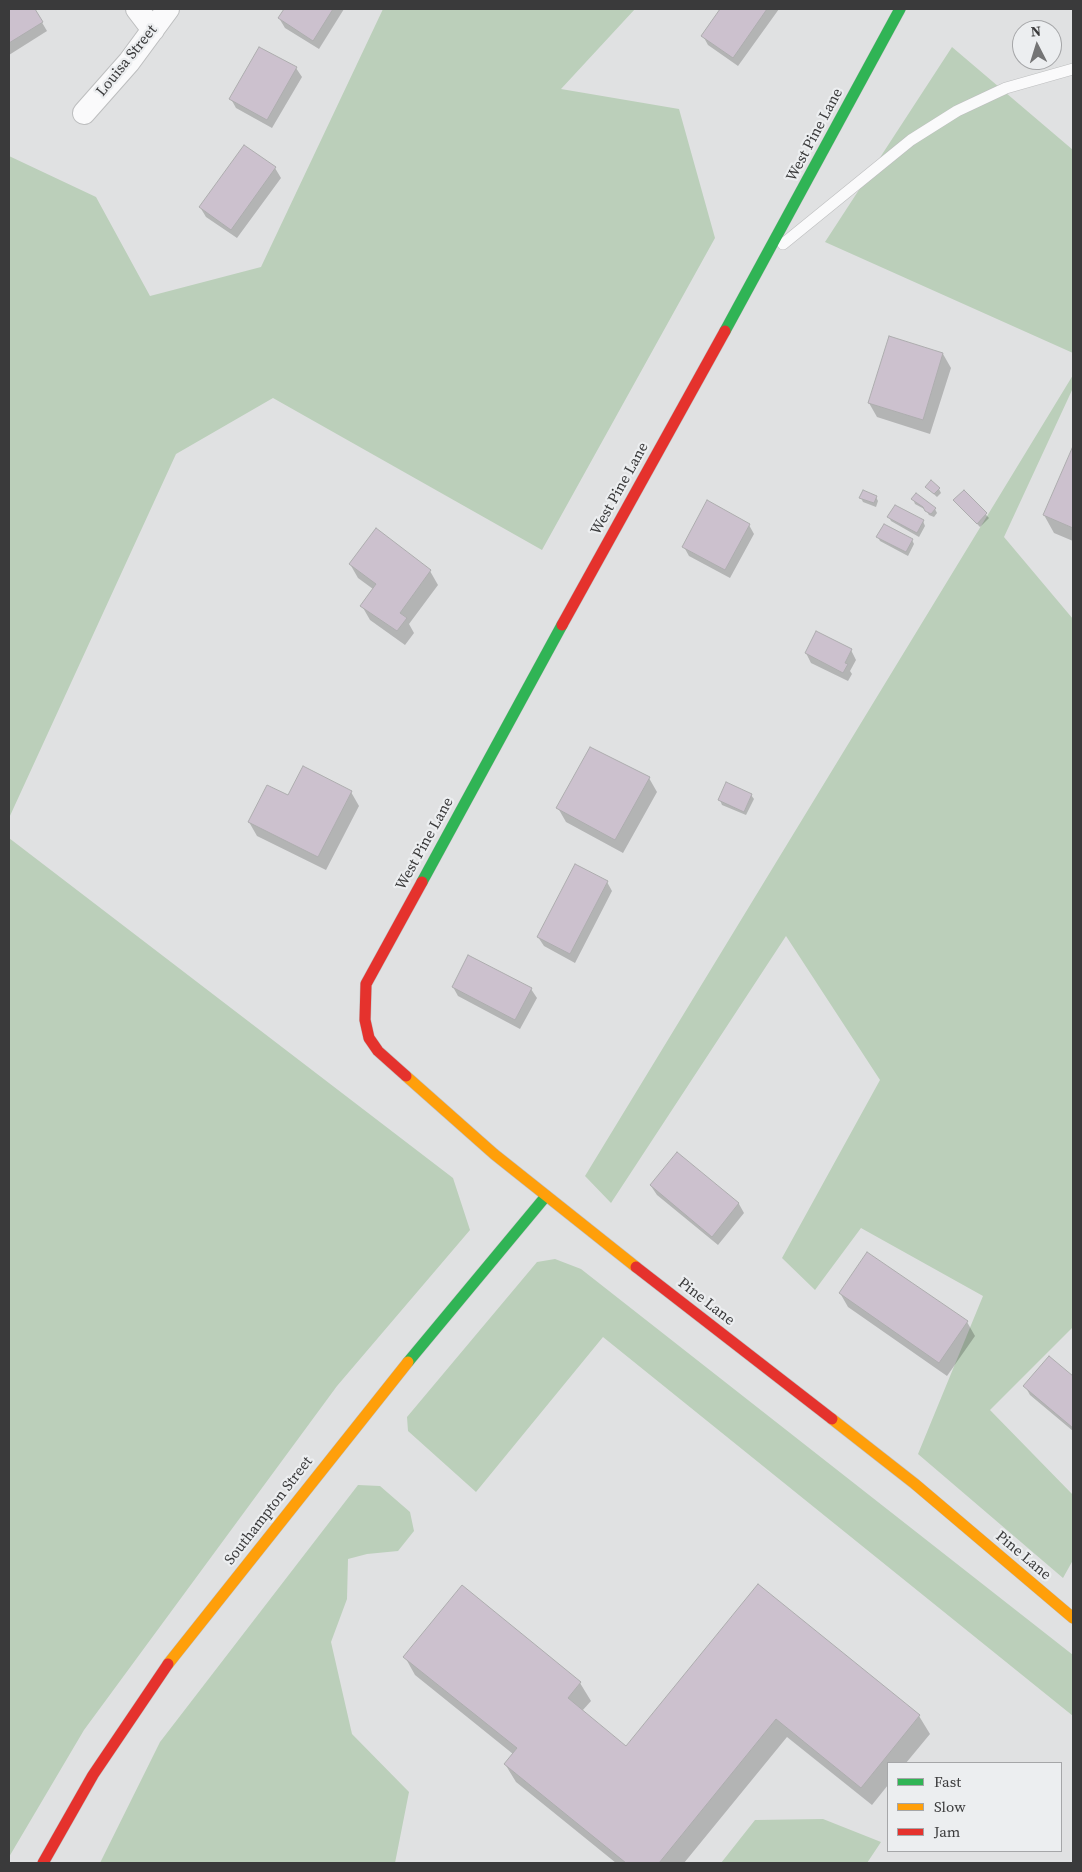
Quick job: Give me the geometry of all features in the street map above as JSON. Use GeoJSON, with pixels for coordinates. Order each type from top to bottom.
{"type":"FeatureCollection","features":[{"type":"Feature","properties":{"kind":"street"},"geometry":{"type":"LineString","coordinates":[[137,9],[153,30]]}},
{"type":"Feature","properties":{"kind":"street","name":"Louisa Street"},"geometry":{"type":"LineString","coordinates":[[84,113],[129,62],[168,9]]}},
{"type":"Feature","properties":{"kind":"street","name":"West Pine Lane"},"geometry":{"type":"LineString","coordinates":[[366,984],[585,582],[766,258],[900,9]]}},
{"type":"Feature","properties":{"kind":"street","name":"Pine Lane"},"geometry":{"type":"LineString","coordinates":[[366,984],[365,1020],[370,1038],[378,1052],[494,1154],[915,1484],[1073,1618]]}},
{"type":"Feature","properties":{"kind":"street","name":"Southampton Street"},"geometry":{"type":"LineString","coordinates":[[43,1863],[93,1775],[158,1678],[382,1391],[546,1196]]}},
{"type":"Feature","properties":{"kind":"lane"},"geometry":{"type":"LineString","coordinates":[[766,258],[911,140],[949,116],[1006,88],[1073,69]]}},
{"type":"Feature","properties":{"kind":"green space"},"geometry":{"type":"Polygon","coordinates":[[[383,9],[635,9],[561,89],[679,109],[715,238],[542,550],[273,398],[176,454],[9,818],[9,156],[96,197],[150,296],[261,267],[383,9]]]}},
{"type":"Feature","properties":{"kind":"green space"},"geometry":{"type":"Polygon","coordinates":[[[952,47],[1073,150],[1073,353],[825,242],[952,47]]]}},
{"type":"Feature","properties":{"kind":"green space"},"geometry":{"type":"Polygon","coordinates":[[[1073,375],[1073,388],[1004,537],[1073,619],[1073,1327],[990,1410],[1073,1495],[1073,1560],[1063,1578],[918,1454],[983,1296],[861,1228],[815,1290],[782,1258],[880,1080],[786,936],[611,1203],[585,1176],[1073,375]]]}},
{"type":"Feature","properties":{"kind":"green space"},"geometry":{"type":"Polygon","coordinates":[[[9,838],[453,1178],[470,1230],[337,1386],[84,1730],[9,1857],[9,838]]]}},
{"type":"Feature","properties":{"kind":"green space"},"geometry":{"type":"Polygon","coordinates":[[[555,1259],[581,1269],[1073,1655],[1073,1716],[603,1337],[476,1492],[408,1431],[407,1417],[537,1262],[555,1259]]]}},
{"type":"Feature","properties":{"kind":"green space"},"geometry":{"type":"Polygon","coordinates":[[[358,1485],[380,1486],[410,1512],[414,1531],[398,1551],[367,1554],[348,1559],[347,1599],[331,1642],[352,1734],[409,1792],[395,1863],[100,1863],[160,1742],[358,1485]]]}},
{"type":"Feature","properties":{"kind":"green space"},"geometry":{"type":"Polygon","coordinates":[[[823,1819],[881,1842],[867,1863],[721,1863],[755,1820],[823,1819]]]}},
{"type":"Feature","properties":{"kind":"building"},"geometry":{"type":"Polygon","coordinates":[[[9,9],[35,9],[43,22],[9,43],[9,9]]]}},
{"type":"Feature","properties":{"kind":"building"},"geometry":{"type":"Polygon","coordinates":[[[284,9],[333,9],[313,41],[278,18],[284,9]]]}},
{"type":"Feature","properties":{"kind":"building"},"geometry":{"type":"Polygon","coordinates":[[[720,9],[767,9],[733,58],[701,36],[720,9]]]}},
{"type":"Feature","properties":{"kind":"building"},"geometry":{"type":"Polygon","coordinates":[[[259,47],[297,67],[267,120],[229,99],[259,47]]]}},
{"type":"Feature","properties":{"kind":"building"},"geometry":{"type":"Polygon","coordinates":[[[244,145],[276,167],[231,230],[199,207],[244,145]]]}},
{"type":"Feature","properties":{"kind":"building"},"geometry":{"type":"Polygon","coordinates":[[[889,336],[943,353],[923,420],[868,403],[889,336]]]}},
{"type":"Feature","properties":{"kind":"building"},"geometry":{"type":"Polygon","coordinates":[[[1073,446],[1073,528],[1043,515],[1073,446]]]}},
{"type":"Feature","properties":{"kind":"building"},"geometry":{"type":"Polygon","coordinates":[[[931,480],[940,488],[934,494],[925,487],[931,480]]]}},
{"type":"Feature","properties":{"kind":"building"},"geometry":{"type":"Polygon","coordinates":[[[863,490],[877,496],[874,503],[859,498],[863,490]]]}},
{"type":"Feature","properties":{"kind":"building"},"geometry":{"type":"Polygon","coordinates":[[[964,490],[987,513],[977,524],[953,500],[964,490]]]}},
{"type":"Feature","properties":{"kind":"building"},"geometry":{"type":"Polygon","coordinates":[[[916,493],[936,508],[931,514],[911,499],[916,493]]]}},
{"type":"Feature","properties":{"kind":"building"},"geometry":{"type":"Polygon","coordinates":[[[707,500],[750,524],[725,570],[682,547],[707,500]]]}},
{"type":"Feature","properties":{"kind":"building"},"geometry":{"type":"Polygon","coordinates":[[[895,505],[924,520],[917,533],[887,517],[895,505]]]}},
{"type":"Feature","properties":{"kind":"building"},"geometry":{"type":"Polygon","coordinates":[[[884,524],[913,539],[906,552],[876,537],[884,524]]]}},
{"type":"Feature","properties":{"kind":"building"},"geometry":{"type":"Polygon","coordinates":[[[376,528],[431,570],[400,613],[407,618],[397,631],[360,606],[376,584],[349,564],[376,528]]]}},
{"type":"Feature","properties":{"kind":"building"},"geometry":{"type":"Polygon","coordinates":[[[816,631],[852,649],[845,663],[848,664],[843,673],[805,653],[816,631]]]}},
{"type":"Feature","properties":{"kind":"building"},"geometry":{"type":"Polygon","coordinates":[[[590,747],[650,777],[615,840],[556,808],[590,747]]]}},
{"type":"Feature","properties":{"kind":"building"},"geometry":{"type":"Polygon","coordinates":[[[303,766],[352,791],[318,857],[248,822],[267,785],[288,795],[303,766]]]}},
{"type":"Feature","properties":{"kind":"building"},"geometry":{"type":"Polygon","coordinates":[[[726,782],[752,794],[744,812],[718,800],[726,782]]]}},
{"type":"Feature","properties":{"kind":"building"},"geometry":{"type":"Polygon","coordinates":[[[575,864],[608,881],[570,954],[537,937],[575,864]]]}},
{"type":"Feature","properties":{"kind":"building"},"geometry":{"type":"Polygon","coordinates":[[[468,955],[532,988],[515,1020],[452,987],[468,955]]]}},
{"type":"Feature","properties":{"kind":"building"},"geometry":{"type":"Polygon","coordinates":[[[677,1152],[739,1203],[712,1237],[650,1185],[677,1152]]]}},
{"type":"Feature","properties":{"kind":"building"},"geometry":{"type":"Polygon","coordinates":[[[867,1252],[968,1321],[939,1363],[839,1293],[867,1252]]]}},
{"type":"Feature","properties":{"kind":"building"},"geometry":{"type":"Polygon","coordinates":[[[1049,1356],[1073,1376],[1073,1428],[1023,1386],[1049,1356]]]}},
{"type":"Feature","properties":{"kind":"building"},"geometry":{"type":"Polygon","coordinates":[[[758,1584],[920,1715],[861,1788],[776,1719],[659,1863],[626,1863],[504,1764],[517,1748],[403,1657],[462,1585],[581,1682],[568,1698],[626,1746],[758,1584]]]}},
{"type":"Feature","properties":{"kind":"traffic: fast"},"geometry":{"type":"LineString","coordinates":[[725,331],[900,9]]}},
{"type":"Feature","properties":{"kind":"traffic: fast"},"geometry":{"type":"LineString","coordinates":[[422,882],[562,625]]}},
{"type":"Feature","properties":{"kind":"traffic: fast"},"geometry":{"type":"LineString","coordinates":[[408,1362],[546,1196]]}},
{"type":"Feature","properties":{"kind":"traffic: slow"},"geometry":{"type":"LineString","coordinates":[[406,1076],[494,1154],[636,1267]]}},
{"type":"Feature","properties":{"kind":"traffic: slow"},"geometry":{"type":"LineString","coordinates":[[168,1664],[408,1362]]}},
{"type":"Feature","properties":{"kind":"traffic: slow"},"geometry":{"type":"LineString","coordinates":[[832,1419],[915,1484],[1073,1618]]}},
{"type":"Feature","properties":{"kind":"traffic: jam"},"geometry":{"type":"LineString","coordinates":[[562,625],[725,331]]}},
{"type":"Feature","properties":{"kind":"traffic: jam"},"geometry":{"type":"LineString","coordinates":[[406,1076],[378,1051],[369,1038],[365,1020],[366,984],[422,882]]}},
{"type":"Feature","properties":{"kind":"traffic: jam"},"geometry":{"type":"LineString","coordinates":[[636,1267],[832,1419]]}},
{"type":"Feature","properties":{"kind":"traffic: jam"},"geometry":{"type":"LineString","coordinates":[[43,1863],[93,1775],[168,1664]]}}]}
